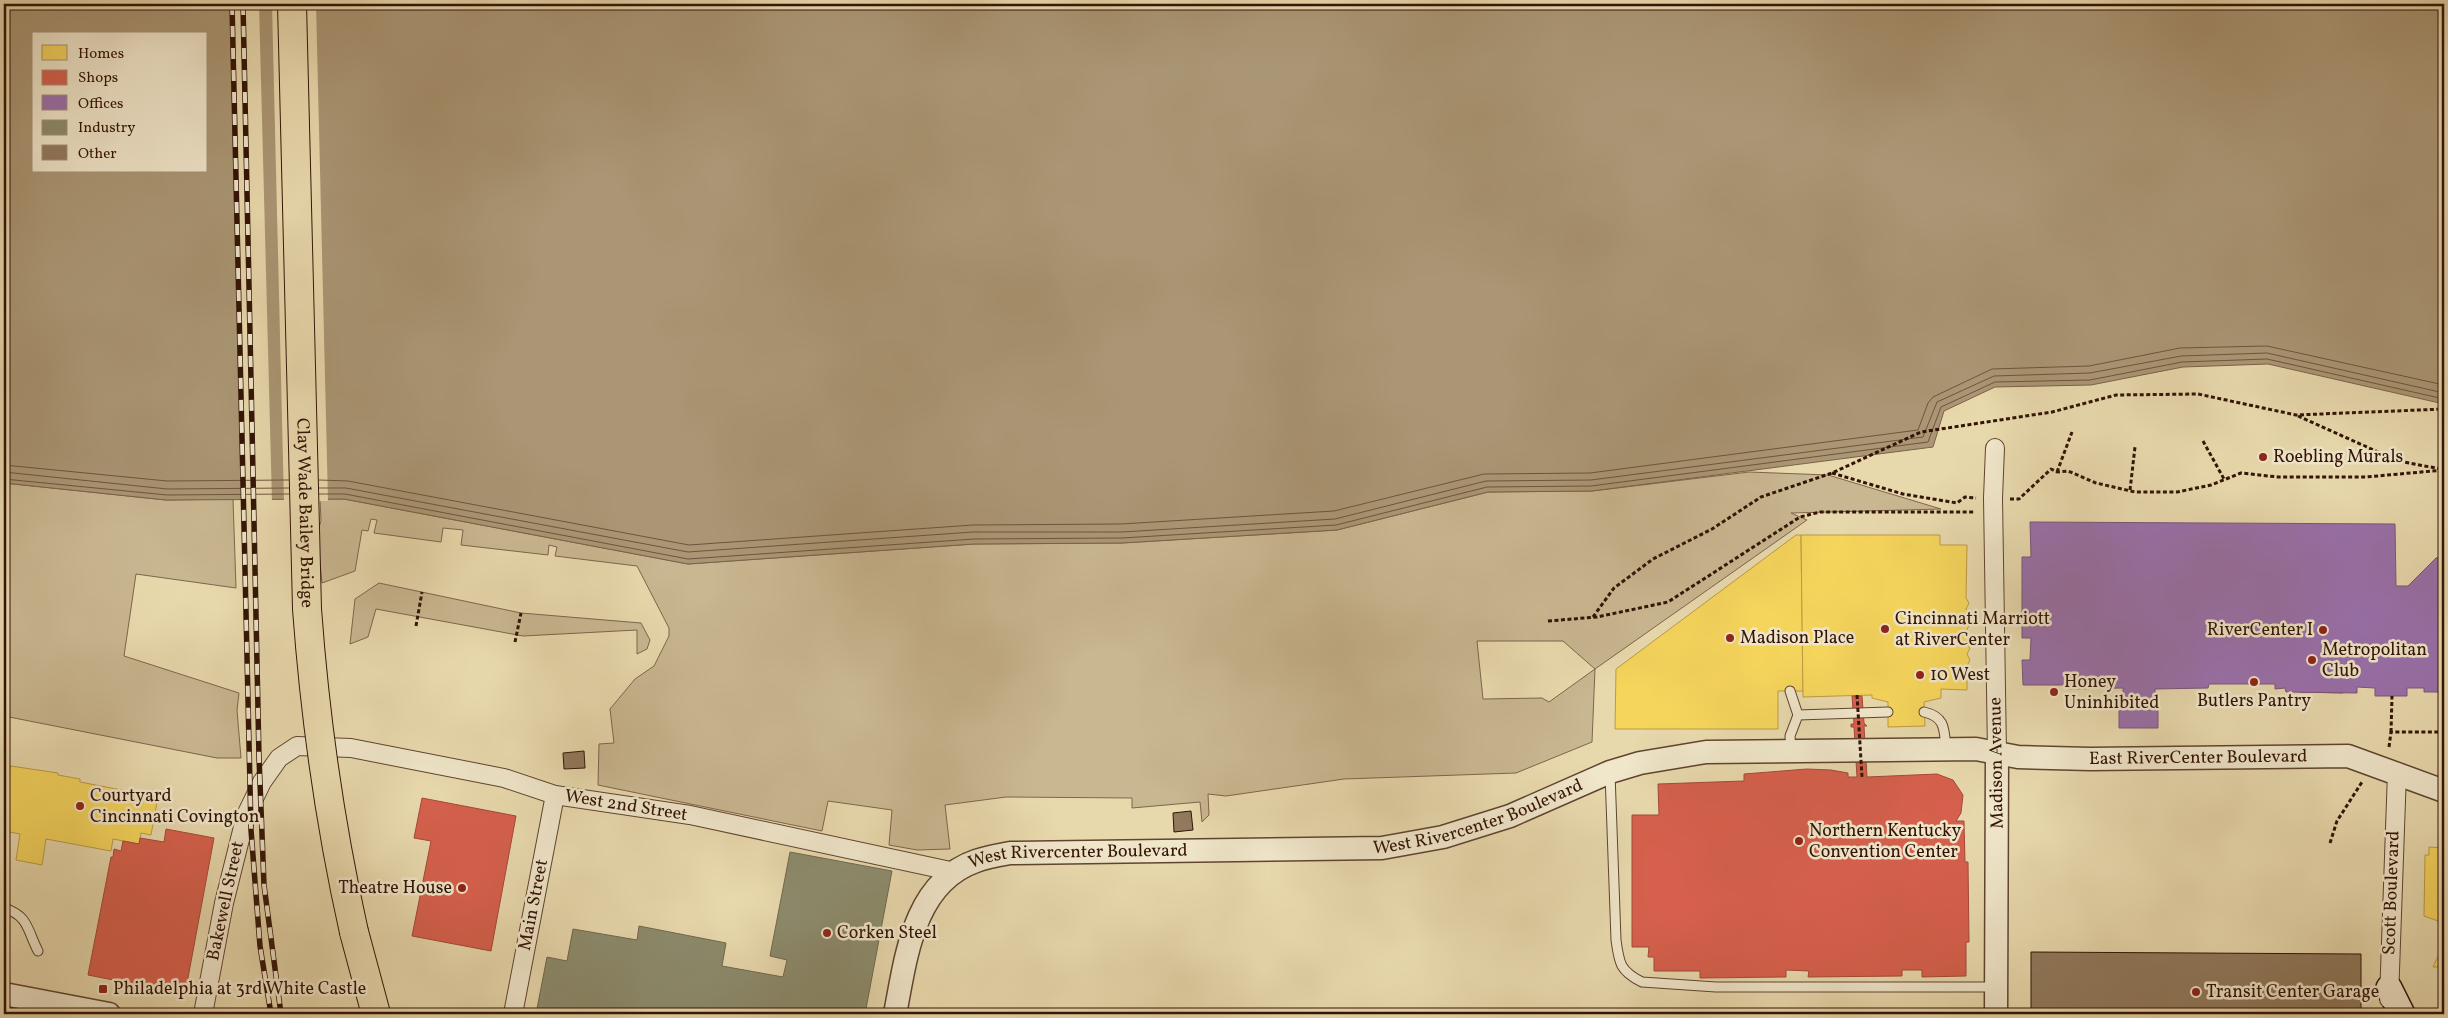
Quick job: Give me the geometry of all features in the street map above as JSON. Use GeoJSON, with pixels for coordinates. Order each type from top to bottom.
{"type":"FeatureCollection","features":[{"type":"Feature","properties":{"kind":"main road","name":"Clay Wade Bailey Bridge"},"geometry":{"type":"LineString","coordinates":[[292,4],[306,599],[314,694],[339,865],[354,932],[376,1014]]}},
{"type":"Feature","properties":{"kind":"main road"},"geometry":{"type":"LineString","coordinates":[[2389,988],[2402,1014]]}},
{"type":"Feature","properties":{"kind":"street","name":"Madison Avenue"},"geometry":{"type":"LineString","coordinates":[[1995,448],[1993,505],[1997,753],[1996,1014]]}},
{"type":"Feature","properties":{"kind":"street","name":"West 2nd Street"},"geometry":{"type":"LineString","coordinates":[[298,746],[351,748],[504,778],[555,795],[690,815],[955,872]]}},
{"type":"Feature","properties":{"kind":"street","name":"Bakewell Street"},"geometry":{"type":"LineString","coordinates":[[203,1014],[224,903],[246,815],[262,782],[279,758],[298,746]]}},
{"type":"Feature","properties":{"kind":"street","name":"West Rivercenter Boulevard"},"geometry":{"type":"LineString","coordinates":[[895,1014],[909,944],[923,908],[941,882],[976,861],[1010,853],[1382,848],[1443,836],[1510,816],[1610,772],[1640,763],[1706,752],[1976,749],[1997,753]]}},
{"type":"Feature","properties":{"kind":"street","name":"East RiverCenter Boulevard"},"geometry":{"type":"LineString","coordinates":[[1997,753],[2018,757],[2090,759],[2348,756],[2397,772],[2444,791]]}},
{"type":"Feature","properties":{"kind":"street","name":"Scott Boulevard"},"geometry":{"type":"LineString","coordinates":[[2388,1014],[2397,772]]}},
{"type":"Feature","properties":{"kind":"street","name":"Main Street"},"geometry":{"type":"LineString","coordinates":[[513,1014],[555,795]]}},
{"type":"Feature","properties":{"kind":"street"},"geometry":{"type":"LineString","coordinates":[[4,994],[109,1014]]}},
{"type":"Feature","properties":{"kind":"lane"},"geometry":{"type":"LineString","coordinates":[[1790,691],[1798,715],[1790,736],[1791,752]]}},
{"type":"Feature","properties":{"kind":"lane"},"geometry":{"type":"LineString","coordinates":[[1798,715],[1888,712]]}},
{"type":"Feature","properties":{"kind":"lane"},"geometry":{"type":"LineString","coordinates":[[1924,712],[1935,714],[1943,724],[1946,750]]}},
{"type":"Feature","properties":{"kind":"lane"},"geometry":{"type":"LineString","coordinates":[[1610,772],[1616,940],[1620,965],[1632,977],[1642,982],[1716,987],[1996,987]]}},
{"type":"Feature","properties":{"kind":"lane"},"geometry":{"type":"LineString","coordinates":[[4,908],[16,912],[26,922],[28,934],[38,951]]}},
{"type":"Feature","properties":{"kind":"path"},"geometry":{"type":"LineString","coordinates":[[1548,620],[1597,617],[1668,602],[1800,517],[1820,512],[1993,505],[2019,499],[2051,469],[2057,472],[2068,471],[2096,483],[2130,490],[2177,492],[2211,485],[2240,473],[2278,477],[2366,478],[2444,470],[2398,461],[2296,415]]}},
{"type":"Feature","properties":{"kind":"path"},"geometry":{"type":"LineString","coordinates":[[2057,472],[2072,432]]}},
{"type":"Feature","properties":{"kind":"path"},"geometry":{"type":"LineString","coordinates":[[2204,441],[2224,479]]}},
{"type":"Feature","properties":{"kind":"path"},"geometry":{"type":"LineString","coordinates":[[2130,490],[2135,447]]}},
{"type":"Feature","properties":{"kind":"path"},"geometry":{"type":"LineString","coordinates":[[1832,473],[1903,494],[1957,503],[1965,497],[1993,505]]}},
{"type":"Feature","properties":{"kind":"path"},"geometry":{"type":"LineString","coordinates":[[416,626],[422,592]]}},
{"type":"Feature","properties":{"kind":"path"},"geometry":{"type":"LineString","coordinates":[[516,642],[521,612]]}},
{"type":"Feature","properties":{"kind":"path"},"geometry":{"type":"LineString","coordinates":[[1857,695],[1862,777]]}},
{"type":"Feature","properties":{"kind":"path"},"geometry":{"type":"LineString","coordinates":[[2389,747],[2392,696]]}},
{"type":"Feature","properties":{"kind":"path"},"geometry":{"type":"LineString","coordinates":[[2391,732],[2444,732]]}},
{"type":"Feature","properties":{"kind":"path"},"geometry":{"type":"LineString","coordinates":[[2330,843],[2337,821],[2364,779]]}},
{"type":"Feature","properties":{"kind":"shaded area"},"geometry":{"type":"Polygon","coordinates":[[[1749,472],[1828,475],[1941,509],[1791,513],[1807,520],[1595,669],[1592,742],[1516,773],[1344,779],[1226,796],[1208,794],[1209,815],[1202,822],[1200,802],[1132,808],[1132,798],[1006,797],[945,805],[950,849],[917,850],[889,845],[892,810],[828,801],[822,831],[598,785],[599,744],[614,743],[610,709],[635,679],[654,666],[669,636],[669,628],[637,566],[555,556],[557,547],[549,545],[548,555],[461,545],[463,530],[443,528],[441,542],[374,533],[377,520],[371,519],[368,531],[362,530],[355,571],[322,583],[317,534],[321,521],[320,499],[344,499],[688,564],[974,544],[1122,543],[1337,530],[1488,492],[1592,491],[1749,472]],[[1477,641],[1483,699],[1542,698],[1549,702],[1595,669],[1563,641],[1477,641]]]}},
{"type":"Feature","properties":{"kind":"shaded area"},"geometry":{"type":"Polygon","coordinates":[[[4,483],[166,500],[233,499],[236,588],[136,574],[124,656],[239,693],[237,710],[241,758],[217,758],[4,716],[4,483]]]}},
{"type":"Feature","properties":{"kind":"shaded area"},"geometry":{"type":"Polygon","coordinates":[[[379,583],[521,613],[641,623],[650,640],[647,649],[637,654],[637,630],[523,636],[376,609],[368,637],[350,644],[355,599],[379,583]]]}},
{"type":"Feature","properties":{"kind":"water"},"geometry":{"type":"Polygon","coordinates":[[[4,4],[2444,4],[2444,404],[2268,364],[2183,367],[2091,385],[1995,387],[1944,411],[1933,447],[1592,491],[1488,492],[1337,530],[1122,543],[974,544],[688,564],[344,499],[166,500],[4,483],[4,4]]]}},
{"type":"Feature","properties":{"kind":"pier"},"geometry":{"type":"Polygon","coordinates":[[[233,4],[259,4],[272,502],[246,502],[233,4]]]}},
{"type":"Feature","properties":{"kind":"pier"},"geometry":{"type":"Polygon","coordinates":[[[272,4],[316,4],[328,501],[284,502],[272,4]]]}},
{"type":"Feature","properties":{"kind":"building: Homes","name":"Madison Place"},"geometry":{"type":"Polygon","coordinates":[[[1796,535],[1801,535],[1803,691],[1778,691],[1778,729],[1615,729],[1616,669],[1796,535]]]}},
{"type":"Feature","properties":{"kind":"building: Homes","name":"Cincinnati Marriott at RiverCenter"},"geometry":{"type":"Polygon","coordinates":[[[1801,535],[1940,535],[1940,545],[1967,545],[1966,598],[1969,603],[1966,609],[1969,615],[1966,620],[1969,626],[1966,631],[1969,637],[1966,643],[1970,648],[1967,654],[1970,660],[1967,666],[1970,672],[1967,677],[1967,690],[1941,689],[1941,698],[1924,702],[1925,726],[1888,727],[1888,702],[1872,698],[1872,695],[1803,697],[1801,535]]]}},
{"type":"Feature","properties":{"kind":"building: Homes","name":"Courtyard Cincinnati Covington"},"geometry":{"type":"Polygon","coordinates":[[[11,766],[58,773],[58,775],[80,779],[80,782],[158,797],[151,835],[141,833],[139,844],[113,839],[111,851],[46,839],[42,865],[16,860],[20,834],[4,831],[4,768],[10,769],[11,766]]]}},
{"type":"Feature","properties":{"kind":"building: Homes"},"geometry":{"type":"Polygon","coordinates":[[[2429,847],[2444,848],[2444,923],[2424,916],[2425,855],[2429,855],[2429,847]]]}},
{"type":"Feature","properties":{"kind":"building: Homes"},"geometry":{"type":"Polygon","coordinates":[[[2444,944],[2444,967],[2433,967],[2444,944]]]}},
{"type":"Feature","properties":{"kind":"building: Shops"},"geometry":{"type":"Polygon","coordinates":[[[2118,531],[2205,534],[2205,559],[2211,560],[2211,636],[2205,636],[2205,662],[2160,662],[2159,665],[2118,665],[2118,663],[2071,662],[2072,635],[2067,635],[2066,560],[2071,560],[2071,533],[2117,533],[2118,531]]]}},
{"type":"Feature","properties":{"kind":"building: Shops","name":"RiverCenter I"},"geometry":{"type":"Polygon","coordinates":[[[2298,554],[2346,554],[2372,587],[2371,660],[2343,693],[2299,692],[2274,662],[2275,583],[2298,554]]]}},
{"type":"Feature","properties":{"kind":"building: Shops"},"geometry":{"type":"Polygon","coordinates":[[[2436,558],[2444,558],[2444,692],[2437,692],[2414,663],[2413,582],[2436,558]]]}},
{"type":"Feature","properties":{"kind":"building: Shops","name":"Northern Kentucky Convention Center"},"geometry":{"type":"Polygon","coordinates":[[[1852,696],[1862,696],[1864,723],[1867,726],[1864,726],[1867,777],[1937,774],[1953,780],[1963,795],[1961,813],[1956,821],[1964,821],[1965,862],[1968,862],[1969,942],[1966,942],[1966,976],[1922,977],[1922,970],[1902,970],[1902,976],[1808,977],[1809,971],[1786,970],[1786,977],[1700,978],[1700,971],[1654,971],[1654,957],[1648,957],[1649,947],[1632,947],[1632,815],[1659,815],[1658,784],[1744,781],[1744,774],[1807,769],[1831,770],[1848,773],[1848,777],[1857,777],[1854,727],[1851,727],[1851,724],[1854,724],[1852,696]]]}},
{"type":"Feature","properties":{"kind":"building: Shops","name":"Theatre House"},"geometry":{"type":"Polygon","coordinates":[[[422,798],[516,816],[491,951],[412,936],[431,841],[414,838],[422,798]]]}},
{"type":"Feature","properties":{"kind":"building: Shops"},"geometry":{"type":"Polygon","coordinates":[[[166,829],[214,838],[185,994],[88,975],[114,849],[121,851],[123,841],[139,844],[140,838],[164,842],[166,829]]]}},
{"type":"Feature","properties":{"kind":"building: Shops"},"geometry":{"type":"Polygon","coordinates":[[[4,929],[9,930],[4,954],[4,929]]]}},
{"type":"Feature","properties":{"kind":"building: Offices"},"geometry":{"type":"Polygon","coordinates":[[[2030,522],[2395,524],[2396,586],[2408,586],[2436,558],[2444,558],[2444,692],[2424,692],[2424,688],[2407,688],[2407,696],[2375,696],[2375,688],[2357,687],[2357,693],[2286,692],[2285,688],[2275,689],[2275,684],[2209,684],[2208,688],[2155,689],[2155,698],[2158,698],[2158,728],[2119,728],[2119,698],[2123,698],[2123,688],[2068,689],[2068,685],[2023,685],[2022,660],[2030,660],[2031,638],[2022,638],[2022,557],[2031,557],[2030,522]]]}},
{"type":"Feature","properties":{"kind":"building: Industry","name":"Corken Steel"},"geometry":{"type":"Polygon","coordinates":[[[790,852],[892,871],[865,1014],[536,1014],[547,957],[567,961],[573,929],[637,940],[639,926],[726,943],[722,966],[783,977],[787,960],[770,956],[790,852]]]}},
{"type":"Feature","properties":{"kind":"building: Other"},"geometry":{"type":"Polygon","coordinates":[[[584,751],[585,768],[564,769],[563,753],[584,751]]]}},
{"type":"Feature","properties":{"kind":"building: Other"},"geometry":{"type":"Polygon","coordinates":[[[1191,811],[1193,830],[1174,832],[1173,813],[1191,811]]]}},
{"type":"Feature","properties":{"kind":"building: Other","name":"Transit Center Garage"},"geometry":{"type":"Polygon","coordinates":[[[2031,952],[2361,954],[2361,1014],[2031,1014],[2031,952]]]}},
{"type":"Feature","properties":{"kind":"railway"},"geometry":{"type":"LineString","coordinates":[[232,4],[251,830],[260,946],[271,1014]]}},
{"type":"Feature","properties":{"kind":"railway"},"geometry":{"type":"LineString","coordinates":[[243,4],[259,757],[264,885],[281,1014]]}},
{"type":"Feature","properties":{"kind":"place","name":"Roebling Murals"},"geometry":{"type":"Point","coordinates":[2263,457]}},
{"type":"Feature","properties":{"kind":"place","name":"Cincinnati Marriott at RiverCenter"},"geometry":{"type":"Point","coordinates":[1885,629]}},
{"type":"Feature","properties":{"kind":"place","name":"RiverCenter I"},"geometry":{"type":"Point","coordinates":[2323,630]}},
{"type":"Feature","properties":{"kind":"place","name":"Madison Place"},"geometry":{"type":"Point","coordinates":[1730,638]}},
{"type":"Feature","properties":{"kind":"place","name":"Metropolitan Club"},"geometry":{"type":"Point","coordinates":[2312,660]}},
{"type":"Feature","properties":{"kind":"place","name":"10 West"},"geometry":{"type":"Point","coordinates":[1920,675]}},
{"type":"Feature","properties":{"kind":"place","name":"Butlers Pantry"},"geometry":{"type":"Point","coordinates":[2254,682]}},
{"type":"Feature","properties":{"kind":"place","name":"Honey Uninhibited"},"geometry":{"type":"Point","coordinates":[2054,692]}},
{"type":"Feature","properties":{"kind":"place","name":"Courtyard Cincinnati Covington"},"geometry":{"type":"Point","coordinates":[80,806]}},
{"type":"Feature","properties":{"kind":"place","name":"Northern Kentucky Convention Center"},"geometry":{"type":"Point","coordinates":[1799,841]}},
{"type":"Feature","properties":{"kind":"place","name":"Theatre House"},"geometry":{"type":"Point","coordinates":[462,888]}},
{"type":"Feature","properties":{"kind":"place","name":"Corken Steel"},"geometry":{"type":"Point","coordinates":[827,933]}},
{"type":"Feature","properties":{"kind":"place","name":"Philadelphia at 3rd White Castle"},"geometry":{"type":"Point","coordinates":[103,989]}},
{"type":"Feature","properties":{"kind":"place","name":"Transit Center Garage"},"geometry":{"type":"Point","coordinates":[2196,992]}}]}
